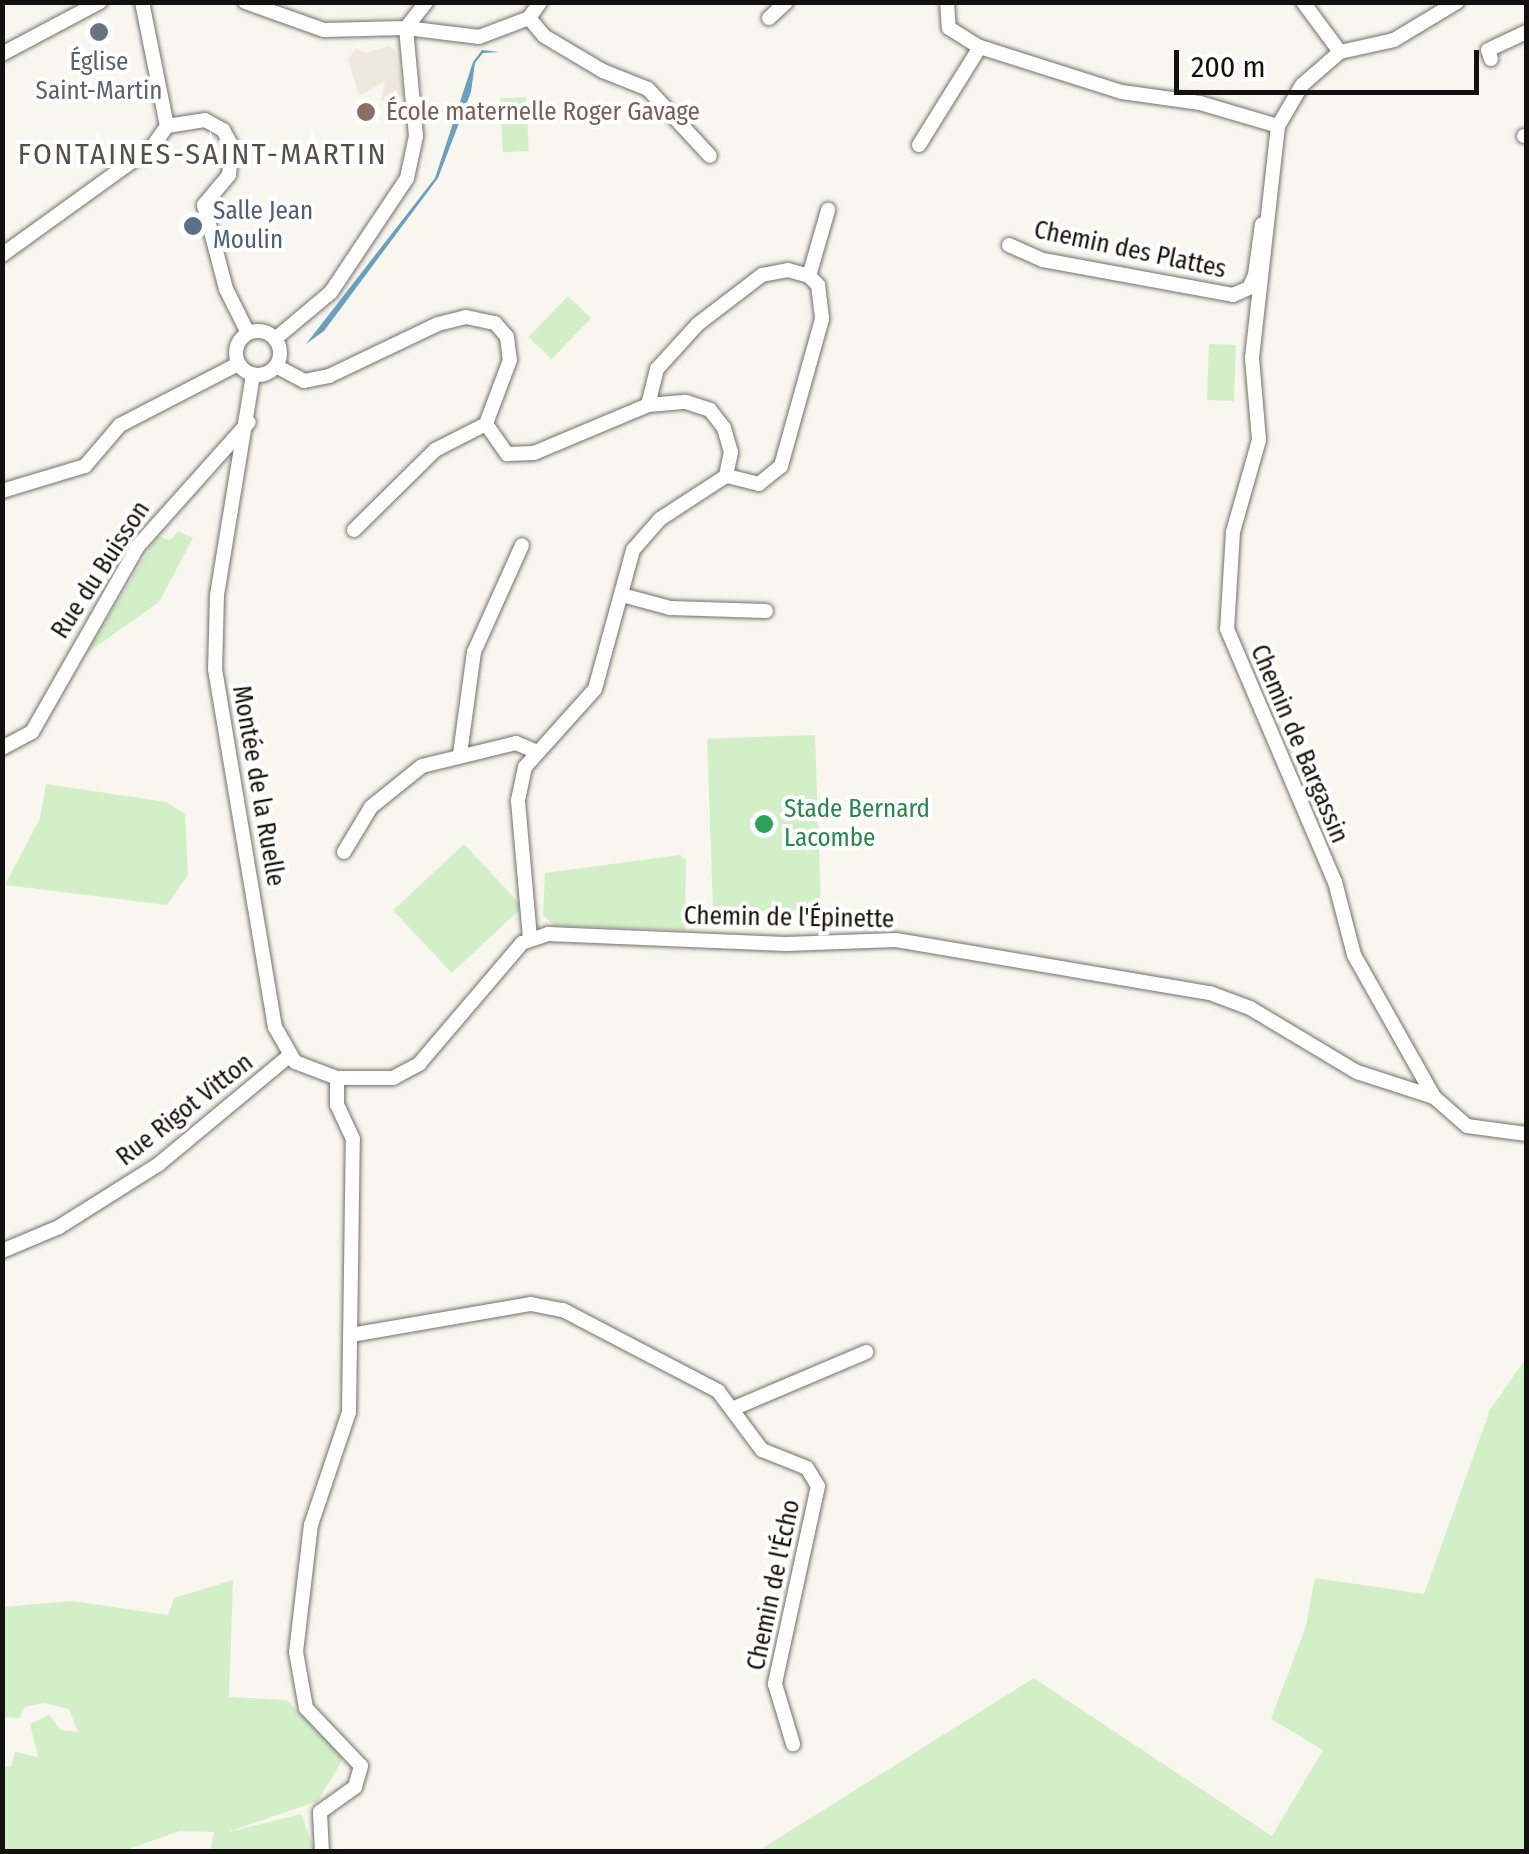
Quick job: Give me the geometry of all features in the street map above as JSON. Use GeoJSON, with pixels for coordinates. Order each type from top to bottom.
{"type":"FeatureCollection","features":[{"type":"Feature","properties":{"kind":"street"},"geometry":{"type":"LineString","coordinates":[[2,54],[100,2]]}},
{"type":"Feature","properties":{"kind":"street"},"geometry":{"type":"LineString","coordinates":[[142,2],[167,126]]}},
{"type":"Feature","properties":{"kind":"street"},"geometry":{"type":"LineString","coordinates":[[245,2],[324,30],[406,28],[479,37],[528,18],[540,2]]}},
{"type":"Feature","properties":{"kind":"street"},"geometry":{"type":"LineString","coordinates":[[275,339],[331,292],[407,178],[416,128],[406,28],[426,2]]}},
{"type":"Feature","properties":{"kind":"street"},"geometry":{"type":"LineString","coordinates":[[769,18],[786,2]]}},
{"type":"Feature","properties":{"kind":"street"},"geometry":{"type":"LineString","coordinates":[[947,2],[949,28],[980,47],[1122,92],[1200,103],[1278,126]]}},
{"type":"Feature","properties":{"kind":"street"},"geometry":{"type":"LineString","coordinates":[[1303,2],[1340,52],[1360,53],[1394,40],[1457,2]]}},
{"type":"Feature","properties":{"kind":"street"},"geometry":{"type":"LineString","coordinates":[[528,18],[544,36],[648,89],[710,156]]}},
{"type":"Feature","properties":{"kind":"street"},"geometry":{"type":"LineString","coordinates":[[1490,59],[1488,50],[1526,32]]}},
{"type":"Feature","properties":{"kind":"street"},"geometry":{"type":"LineString","coordinates":[[919,145],[980,47]]}},
{"type":"Feature","properties":{"kind":"street","name":"Chemin de Bargassin"},"geometry":{"type":"LineString","coordinates":[[1340,52],[1302,85],[1278,126],[1252,358],[1258,440],[1233,532],[1227,629],[1334,882],[1354,955],[1434,1098]]}},
{"type":"Feature","properties":{"kind":"street"},"geometry":{"type":"LineString","coordinates":[[2,255],[153,146],[167,126],[205,120],[223,130],[232,146],[229,175],[204,205],[226,289],[248,334]]}},
{"type":"Feature","properties":{"kind":"street","name":"Chemin des Plattes"},"geometry":{"type":"LineString","coordinates":[[1009,245],[1042,260],[1242,294],[1255,275],[1273,180]]}},
{"type":"Feature","properties":{"kind":"street"},"geometry":{"type":"LineString","coordinates":[[809,276],[828,210]]}},
{"type":"Feature","properties":{"kind":"street"},"geometry":{"type":"LineString","coordinates":[[648,405],[658,369],[698,324],[762,275],[788,270],[809,276],[818,286],[822,319],[782,466],[758,484],[726,476]]}},
{"type":"Feature","properties":{"kind":"street"},"geometry":{"type":"LineString","coordinates":[[276,366],[294,378],[317,378],[367,363],[438,324],[466,318],[495,323],[508,337],[510,360],[486,424],[435,450],[354,530]]}},
{"type":"Feature","properties":{"kind":"street"},"geometry":{"type":"LineString","coordinates":[[248,334],[275,339]]}},
{"type":"Feature","properties":{"kind":"street"},"geometry":{"type":"LineString","coordinates":[[248,334],[236,350],[238,364],[253,375],[276,366]]}},
{"type":"Feature","properties":{"kind":"street"},"geometry":{"type":"LineString","coordinates":[[275,339],[276,366]]}},
{"type":"Feature","properties":{"kind":"street"},"geometry":{"type":"LineString","coordinates":[[2,491],[85,466],[120,425],[238,364]]}},
{"type":"Feature","properties":{"kind":"street","name":"Montée de la Ruelle"},"geometry":{"type":"LineString","coordinates":[[253,375],[249,422],[217,594],[215,668],[275,1028],[288,1057]]}},
{"type":"Feature","properties":{"kind":"street"},"geometry":{"type":"LineString","coordinates":[[288,1057],[337,1078],[393,1078],[420,1064],[530,938],[518,800],[534,751],[595,689],[633,550],[660,519],[726,476],[731,452],[710,410],[686,402],[648,405],[534,454],[507,454],[486,424]]}},
{"type":"Feature","properties":{"kind":"street","name":"Rue du Buisson"},"geometry":{"type":"LineString","coordinates":[[2,748],[32,732],[138,546],[249,422]]}},
{"type":"Feature","properties":{"kind":"street"},"geometry":{"type":"LineString","coordinates":[[460,754],[474,652],[522,545]]}},
{"type":"Feature","properties":{"kind":"street"},"geometry":{"type":"LineString","coordinates":[[622,594],[670,608],[766,610]]}},
{"type":"Feature","properties":{"kind":"street"},"geometry":{"type":"LineString","coordinates":[[344,852],[370,807],[422,766],[460,754],[516,744],[534,751]]}},
{"type":"Feature","properties":{"kind":"street","name":"Chemin de l'Épinette"},"geometry":{"type":"LineString","coordinates":[[530,938],[896,940],[1210,993],[1250,1008],[1357,1072],[1434,1098],[1466,1126],[1526,1134]]}},
{"type":"Feature","properties":{"kind":"street","name":"Rue Rigot Vitton"},"geometry":{"type":"LineString","coordinates":[[2,1251],[59,1227],[159,1164],[288,1057]]}},
{"type":"Feature","properties":{"kind":"street"},"geometry":{"type":"LineString","coordinates":[[322,1852],[320,1812],[355,1786],[361,1766],[306,1708],[296,1652],[311,1525],[348,1412],[354,1139],[337,1105],[337,1078]]}},
{"type":"Feature","properties":{"kind":"street","name":"Chemin de l'Écho"},"geometry":{"type":"LineString","coordinates":[[351,1335],[531,1304],[563,1310],[718,1391],[762,1450],[807,1468],[818,1486],[775,1684],[793,1744]]}},
{"type":"Feature","properties":{"kind":"street"},"geometry":{"type":"LineString","coordinates":[[732,1408],[866,1352]]}},
{"type":"Feature","properties":{"kind":"shaded area"},"geometry":{"type":"Polygon","coordinates":[[[389,46],[395,50],[404,96],[381,101],[385,81],[359,96],[348,60],[356,48],[366,53],[389,46]]]}},
{"type":"Feature","properties":{"kind":"green space"},"geometry":{"type":"Polygon","coordinates":[[[526,97],[529,151],[503,152],[500,98],[526,97]]]}},
{"type":"Feature","properties":{"kind":"green space"},"geometry":{"type":"Polygon","coordinates":[[[568,296],[591,318],[551,359],[528,337],[568,296]]]}},
{"type":"Feature","properties":{"kind":"green space"},"geometry":{"type":"Polygon","coordinates":[[[1209,344],[1236,345],[1234,401],[1207,400],[1209,344]]]}},
{"type":"Feature","properties":{"kind":"green space"},"geometry":{"type":"Polygon","coordinates":[[[178,531],[193,538],[159,602],[87,653],[157,536],[170,540],[178,531]]]}},
{"type":"Feature","properties":{"kind":"green space","name":"Stade Bernard Lacombe"},"geometry":{"type":"Polygon","coordinates":[[[815,735],[821,909],[713,913],[707,739],[815,735]]]}},
{"type":"Feature","properties":{"kind":"green space"},"geometry":{"type":"Polygon","coordinates":[[[46,784],[166,802],[185,814],[188,875],[167,905],[5,885],[40,818],[46,784]]]}},
{"type":"Feature","properties":{"kind":"green space"},"geometry":{"type":"Polygon","coordinates":[[[464,844],[523,907],[452,973],[393,910],[464,844]]]}},
{"type":"Feature","properties":{"kind":"green space"},"geometry":{"type":"Polygon","coordinates":[[[680,855],[686,860],[685,930],[555,926],[543,915],[545,873],[680,855]]]}},
{"type":"Feature","properties":{"kind":"green space"},"geometry":{"type":"Polygon","coordinates":[[[1526,1358],[1526,1851],[758,1851],[1034,1678],[1272,1836],[1323,1750],[1271,1719],[1306,1626],[1315,1578],[1424,1594],[1490,1410],[1526,1358]]]}},
{"type":"Feature","properties":{"kind":"green space"},"geometry":{"type":"Polygon","coordinates":[[[233,1580],[229,1697],[287,1700],[344,1757],[318,1801],[225,1833],[301,1814],[315,1851],[210,1851],[214,1832],[179,1831],[124,1851],[3,1852],[3,1767],[11,1766],[15,1752],[38,1757],[30,1724],[49,1715],[61,1730],[78,1732],[69,1709],[43,1703],[25,1707],[19,1718],[3,1717],[3,1607],[72,1601],[168,1615],[174,1598],[233,1580]]]}},
{"type":"Feature","properties":{"kind":"water"},"geometry":{"type":"Polygon","coordinates":[[[482,50],[499,52],[483,53],[475,63],[471,92],[438,178],[324,331],[306,344],[435,178],[473,62],[482,50]]]}},
{"type":"Feature","properties":{"kind":"place","name":"Église Saint-Martin"},"geometry":{"type":"Point","coordinates":[99,32]}},
{"type":"Feature","properties":{"kind":"place","name":"École maternelle Roger Gavage"},"geometry":{"type":"Point","coordinates":[366,112]}},
{"type":"Feature","properties":{"kind":"place","name":"Salle Jean Moulin"},"geometry":{"type":"Point","coordinates":[193,226]}},
{"type":"Feature","properties":{"kind":"place","name":"Stade Bernard Lacombe"},"geometry":{"type":"Point","coordinates":[764,824]}},
{"type":"Feature","properties":{"kind":"district","name":"FONTAINES-SAINT-MARTIN"},"geometry":{"type":"Point","coordinates":[203,154]}}]}
